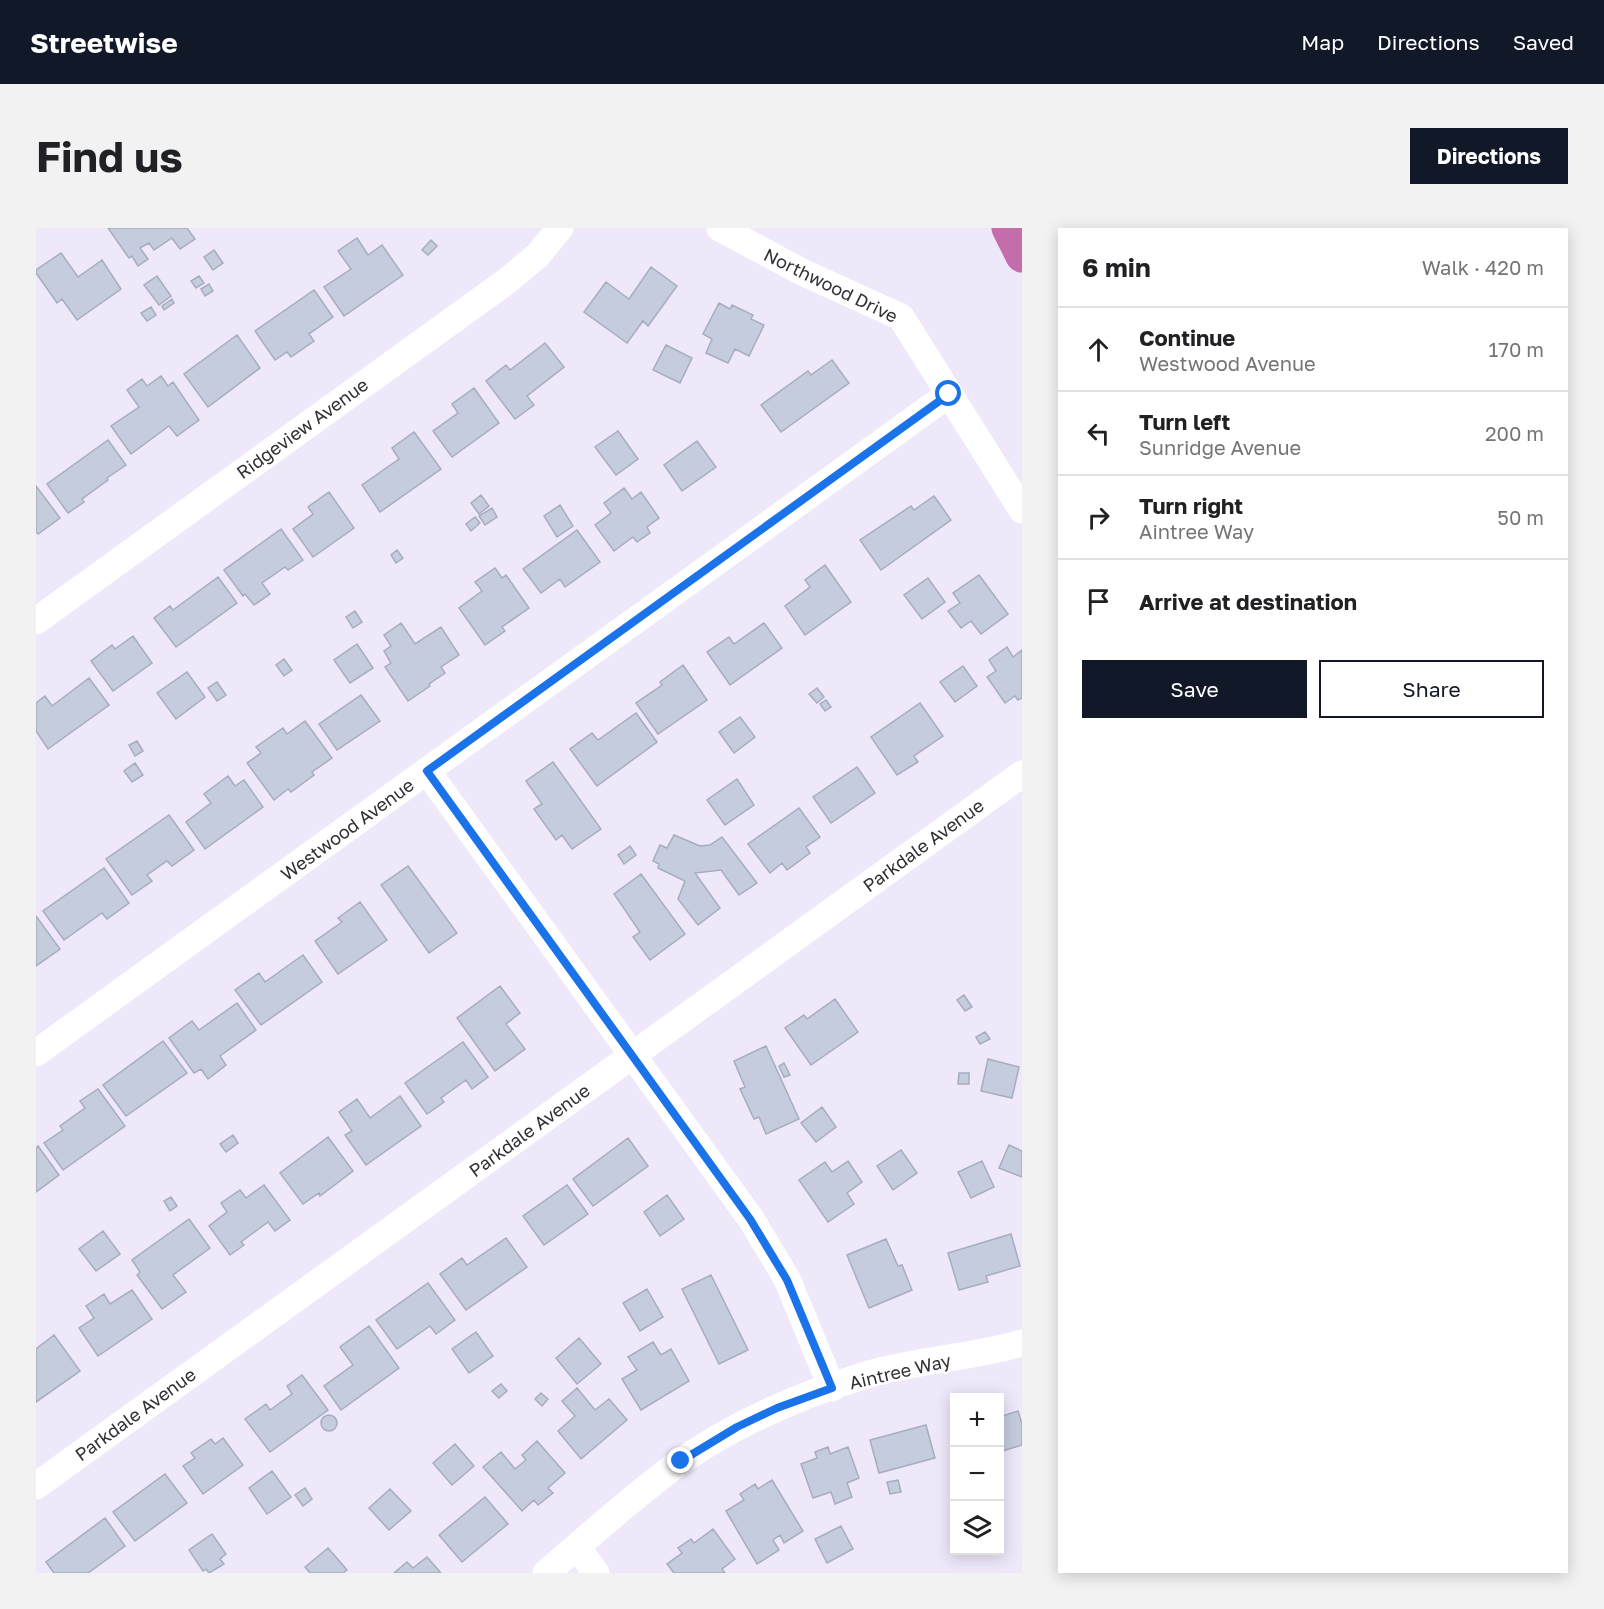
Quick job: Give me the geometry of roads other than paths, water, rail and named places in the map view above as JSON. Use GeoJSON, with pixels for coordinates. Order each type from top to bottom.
{"type":"FeatureCollection","features":[{"type":"Feature","properties":{"kind":"highway"},"geometry":{"type":"LineString","coordinates":[[1008,228],[1022,256]]}},
{"type":"Feature","properties":{"kind":"street","name":"Ridgeview Avenue"},"geometry":{"type":"LineString","coordinates":[[36,621],[507,280],[537,256],[560,228]]}},
{"type":"Feature","properties":{"kind":"street","name":"Northwood Drive"},"geometry":{"type":"LineString","coordinates":[[720,228],[802,272],[901,317],[1022,510]]}},
{"type":"Feature","properties":{"kind":"street","name":"Westwood Avenue"},"geometry":{"type":"LineString","coordinates":[[36,1053],[949,394]]}},
{"type":"Feature","properties":{"kind":"street"},"geometry":{"type":"LineString","coordinates":[[427,771],[750,1219],[787,1280],[832,1388]]}},
{"type":"Feature","properties":{"kind":"street","name":"Parkdale Avenue"},"geometry":{"type":"LineString","coordinates":[[36,1486],[1022,774]]}},
{"type":"Feature","properties":{"kind":"street","name":"Aintree Way"},"geometry":{"type":"LineString","coordinates":[[546,1573],[681,1461],[737,1427],[777,1408],[867,1375],[997,1351],[1022,1343]]}},
{"type":"Feature","properties":{"kind":"street"},"geometry":{"type":"LineString","coordinates":[[577,1547],[596,1573]]}}]}
